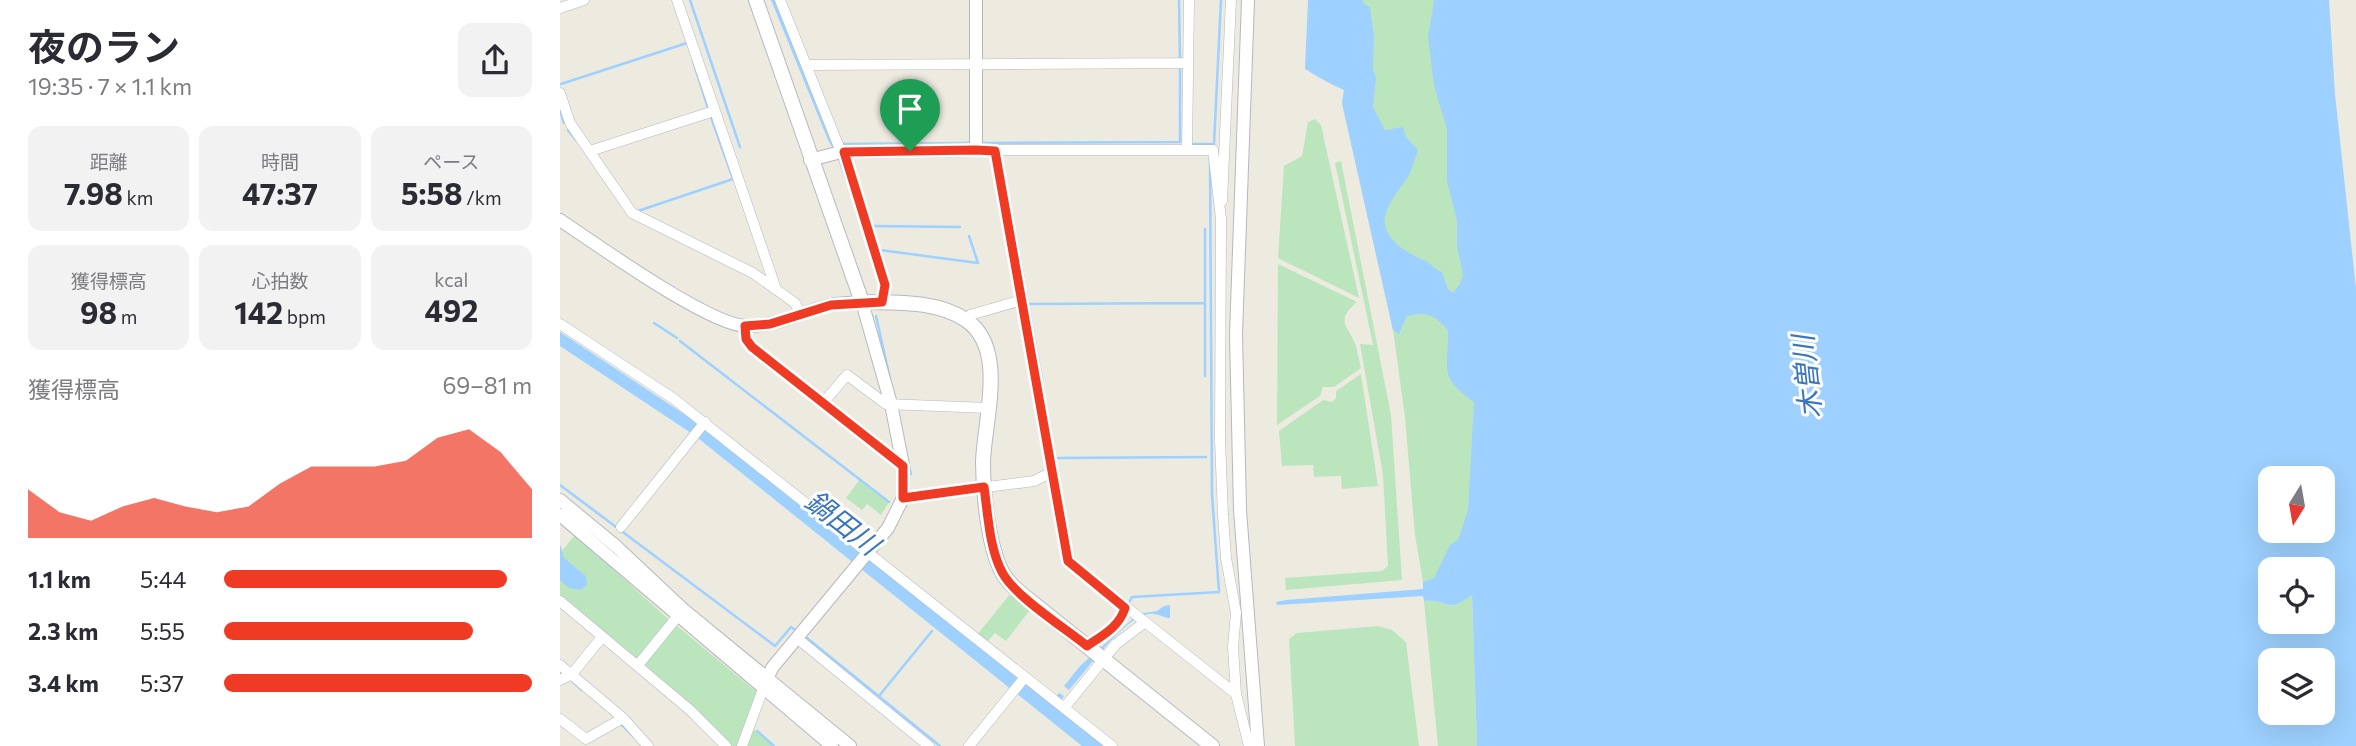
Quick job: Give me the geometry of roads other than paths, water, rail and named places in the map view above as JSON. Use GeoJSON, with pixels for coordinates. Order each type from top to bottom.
{"type":"FeatureCollection","features":[{"type":"Feature","properties":{"kind":"main road"},"geometry":{"type":"LineString","coordinates":[[756,0],[862,302],[939,309],[966,320],[980,335],[990,359],[983,461],[984,487],[993,543],[1002,572],[1014,587],[1212,746]]}},
{"type":"Feature","properties":{"kind":"street"},"geometry":{"type":"LineString","coordinates":[[560,8],[584,0]]}},
{"type":"Feature","properties":{"kind":"street"},"geometry":{"type":"LineString","coordinates":[[677,0],[775,287]]}},
{"type":"Feature","properties":{"kind":"street"},"geometry":{"type":"LineString","coordinates":[[780,0],[807,65],[885,285],[882,302]]}},
{"type":"Feature","properties":{"kind":"street"},"geometry":{"type":"LineString","coordinates":[[976,0],[976,150]]}},
{"type":"Feature","properties":{"kind":"street"},"geometry":{"type":"LineString","coordinates":[[1187,150],[1189,0]]}},
{"type":"Feature","properties":{"kind":"street"},"geometry":{"type":"LineString","coordinates":[[1231,0],[1221,219],[1220,440],[1226,558],[1236,613],[1233,647],[1236,694],[1249,746]]}},
{"type":"Feature","properties":{"kind":"street"},"geometry":{"type":"LineString","coordinates":[[1248,0],[1236,334],[1240,510],[1258,746]]}},
{"type":"Feature","properties":{"kind":"street"},"geometry":{"type":"LineString","coordinates":[[807,65],[1187,63]]}},
{"type":"Feature","properties":{"kind":"street"},"geometry":{"type":"LineString","coordinates":[[560,93],[570,123],[632,213],[753,273],[795,303],[801,315]]}},
{"type":"Feature","properties":{"kind":"street"},"geometry":{"type":"LineString","coordinates":[[590,151],[714,111]]}},
{"type":"Feature","properties":{"kind":"street"},"geometry":{"type":"LineString","coordinates":[[810,160],[838,153],[1213,150],[1221,219]]}},
{"type":"Feature","properties":{"kind":"street"},"geometry":{"type":"LineString","coordinates":[[995,151],[1068,561],[1236,694]]}},
{"type":"Feature","properties":{"kind":"street"},"geometry":{"type":"LineString","coordinates":[[560,220],[712,316],[745,326],[770,324],[831,305],[862,302],[876,342],[903,466],[903,498],[895,517],[772,668],[742,746]]}},
{"type":"Feature","properties":{"kind":"street"},"geometry":{"type":"LineString","coordinates":[[966,320],[970,315],[1022,300]]}},
{"type":"Feature","properties":{"kind":"street"},"geometry":{"type":"LineString","coordinates":[[560,324],[674,399],[1112,746]]}},
{"type":"Feature","properties":{"kind":"street"},"geometry":{"type":"LineString","coordinates":[[745,326],[746,339],[752,347],[903,466]]}},
{"type":"Feature","properties":{"kind":"street"},"geometry":{"type":"LineString","coordinates":[[823,403],[847,374],[886,404],[988,408]]}},
{"type":"Feature","properties":{"kind":"street"},"geometry":{"type":"LineString","coordinates":[[621,527],[703,424]]}},
{"type":"Feature","properties":{"kind":"street"},"geometry":{"type":"LineString","coordinates":[[903,498],[1034,481],[1052,472]]}},
{"type":"Feature","properties":{"kind":"street"},"geometry":{"type":"LineString","coordinates":[[560,500],[832,746]]}},
{"type":"Feature","properties":{"kind":"street"},"geometry":{"type":"LineString","coordinates":[[560,515],[677,617],[850,746]]}},
{"type":"Feature","properties":{"kind":"street"},"geometry":{"type":"LineString","coordinates":[[560,601],[690,710],[726,746]]}},
{"type":"Feature","properties":{"kind":"street"},"geometry":{"type":"LineString","coordinates":[[1062,706],[1111,630],[1122,619],[1136,616]]}},
{"type":"Feature","properties":{"kind":"street"},"geometry":{"type":"LineString","coordinates":[[1096,653],[1124,636],[1136,616]]}},
{"type":"Feature","properties":{"kind":"street"},"geometry":{"type":"LineString","coordinates":[[638,665],[677,617]]}},
{"type":"Feature","properties":{"kind":"street"},"geometry":{"type":"LineString","coordinates":[[560,680],[572,674],[602,637]]}},
{"type":"Feature","properties":{"kind":"street"},"geometry":{"type":"LineString","coordinates":[[798,639],[929,746]]}},
{"type":"Feature","properties":{"kind":"street"},"geometry":{"type":"LineString","coordinates":[[560,665],[623,718],[648,746]]}},
{"type":"Feature","properties":{"kind":"street"},"geometry":{"type":"LineString","coordinates":[[969,746],[1024,678]]}},
{"type":"Feature","properties":{"kind":"street"},"geometry":{"type":"LineString","coordinates":[[560,719],[586,742],[623,718]]}},
{"type":"Feature","properties":{"kind":"water"},"geometry":{"type":"Polygon","coordinates":[[[771,0],[775,0],[838,158],[828,140],[771,0]]]}},
{"type":"Feature","properties":{"kind":"water","name":"木曽川"},"geometry":{"type":"Polygon","coordinates":[[[1308,0],[1363,0],[1363,3],[1370,7],[1374,36],[1373,69],[1376,78],[1373,107],[1385,130],[1403,127],[1406,137],[1418,150],[1408,177],[1386,213],[1386,229],[1402,249],[1442,272],[1448,289],[1453,293],[1463,275],[1457,246],[1457,221],[1447,181],[1447,129],[1434,86],[1428,37],[1434,0],[2329,0],[2335,94],[2356,289],[2356,746],[1477,746],[1472,595],[1452,605],[1424,601],[1423,596],[1277,605],[1276,602],[1423,589],[1423,582],[1434,578],[1450,545],[1458,540],[1468,510],[1474,402],[1454,385],[1450,378],[1447,363],[1448,331],[1439,321],[1425,314],[1407,316],[1399,334],[1393,330],[1342,103],[1344,90],[1305,69],[1308,0]]]}},
{"type":"Feature","properties":{"kind":"water"},"geometry":{"type":"Polygon","coordinates":[[[560,332],[690,418],[1050,703],[1059,693],[1064,696],[1056,708],[1104,746],[1082,746],[694,435],[560,346],[560,332]]]}},
{"type":"Feature","properties":{"kind":"water"},"geometry":{"type":"Polygon","coordinates":[[[560,544],[564,558],[586,576],[587,585],[581,590],[569,588],[560,580],[560,544]]]}},
{"type":"Feature","properties":{"kind":"water"},"geometry":{"type":"Polygon","coordinates":[[[1170,605],[1170,618],[1152,614],[1139,617],[1106,646],[1069,690],[1064,686],[1080,666],[1138,614],[1157,611],[1170,605]]]}},
{"type":"Feature","properties":{"kind":"waterway"},"geometry":{"type":"LineString","coordinates":[[690,0],[740,147]]}},
{"type":"Feature","properties":{"kind":"waterway"},"geometry":{"type":"LineString","coordinates":[[1179,0],[1180,61]]}},
{"type":"Feature","properties":{"kind":"waterway"},"geometry":{"type":"LineString","coordinates":[[1193,144],[1214,144],[1221,0]]}},
{"type":"Feature","properties":{"kind":"waterway"},"geometry":{"type":"LineString","coordinates":[[561,84],[687,43]]}},
{"type":"Feature","properties":{"kind":"waterway"},"geometry":{"type":"LineString","coordinates":[[693,61],[708,108]]}},
{"type":"Feature","properties":{"kind":"waterway"},"geometry":{"type":"LineString","coordinates":[[982,143],[1180,142],[1180,68]]}},
{"type":"Feature","properties":{"kind":"waterway"},"geometry":{"type":"LineString","coordinates":[[560,110],[564,123]]}},
{"type":"Feature","properties":{"kind":"waterway"},"geometry":{"type":"LineString","coordinates":[[638,211],[733,179],[711,117]]}},
{"type":"Feature","properties":{"kind":"waterway"},"geometry":{"type":"LineString","coordinates":[[568,130],[576,140]]}},
{"type":"Feature","properties":{"kind":"waterway"},"geometry":{"type":"LineString","coordinates":[[839,144],[970,143]]}},
{"type":"Feature","properties":{"kind":"waterway"},"geometry":{"type":"LineString","coordinates":[[838,156],[855,203]]}},
{"type":"Feature","properties":{"kind":"waterway"},"geometry":{"type":"LineString","coordinates":[[1001,157],[1014,225]]}},
{"type":"Feature","properties":{"kind":"waterway"},"geometry":{"type":"LineString","coordinates":[[1129,603],[1132,597],[1219,592],[1212,495],[1210,159]]}},
{"type":"Feature","properties":{"kind":"waterway"},"geometry":{"type":"LineString","coordinates":[[872,226],[960,227]]}},
{"type":"Feature","properties":{"kind":"waterway"},"geometry":{"type":"LineString","coordinates":[[1205,229],[1205,376]]}},
{"type":"Feature","properties":{"kind":"waterway"},"geometry":{"type":"LineString","coordinates":[[1015,231],[1042,380]]}},
{"type":"Feature","properties":{"kind":"waterway"},"geometry":{"type":"LineString","coordinates":[[880,250],[978,263],[969,236]]}},
{"type":"Feature","properties":{"kind":"waterway"},"geometry":{"type":"LineString","coordinates":[[1028,304],[1204,303]]}},
{"type":"Feature","properties":{"kind":"waterway"},"geometry":{"type":"LineString","coordinates":[[876,316],[890,379]]}},
{"type":"Feature","properties":{"kind":"waterway"},"geometry":{"type":"LineString","coordinates":[[654,323],[677,338]]}},
{"type":"Feature","properties":{"kind":"waterway"},"geometry":{"type":"LineString","coordinates":[[680,341],[889,502]]}},
{"type":"Feature","properties":{"kind":"waterway"},"geometry":{"type":"LineString","coordinates":[[1042,385],[1068,533]]}},
{"type":"Feature","properties":{"kind":"waterway"},"geometry":{"type":"LineString","coordinates":[[1055,458],[1206,457]]}},
{"type":"Feature","properties":{"kind":"waterway"},"geometry":{"type":"LineString","coordinates":[[908,462],[911,474]]}},
{"type":"Feature","properties":{"kind":"waterway"},"geometry":{"type":"LineString","coordinates":[[560,485],[775,646],[791,627],[794,629]]}},
{"type":"Feature","properties":{"kind":"waterway"},"geometry":{"type":"LineString","coordinates":[[1069,540],[1074,560]]}},
{"type":"Feature","properties":{"kind":"waterway"},"geometry":{"type":"LineString","coordinates":[[879,696],[932,631]]}},
{"type":"Feature","properties":{"kind":"waterway"},"geometry":{"type":"LineString","coordinates":[[807,638],[940,746]]}},
{"type":"Feature","properties":{"kind":"waterway"},"geometry":{"type":"LineString","coordinates":[[573,682],[582,690]]}},
{"type":"Feature","properties":{"kind":"waterway"},"geometry":{"type":"LineString","coordinates":[[622,725],[633,736]]}},
{"type":"Feature","properties":{"kind":"waterway"},"geometry":{"type":"LineString","coordinates":[[757,731],[774,746]]}},
{"type":"Feature","properties":{"kind":"water label","name":"鍋田川"},"geometry":{"type":"Point","coordinates":[843,522]}}]}
